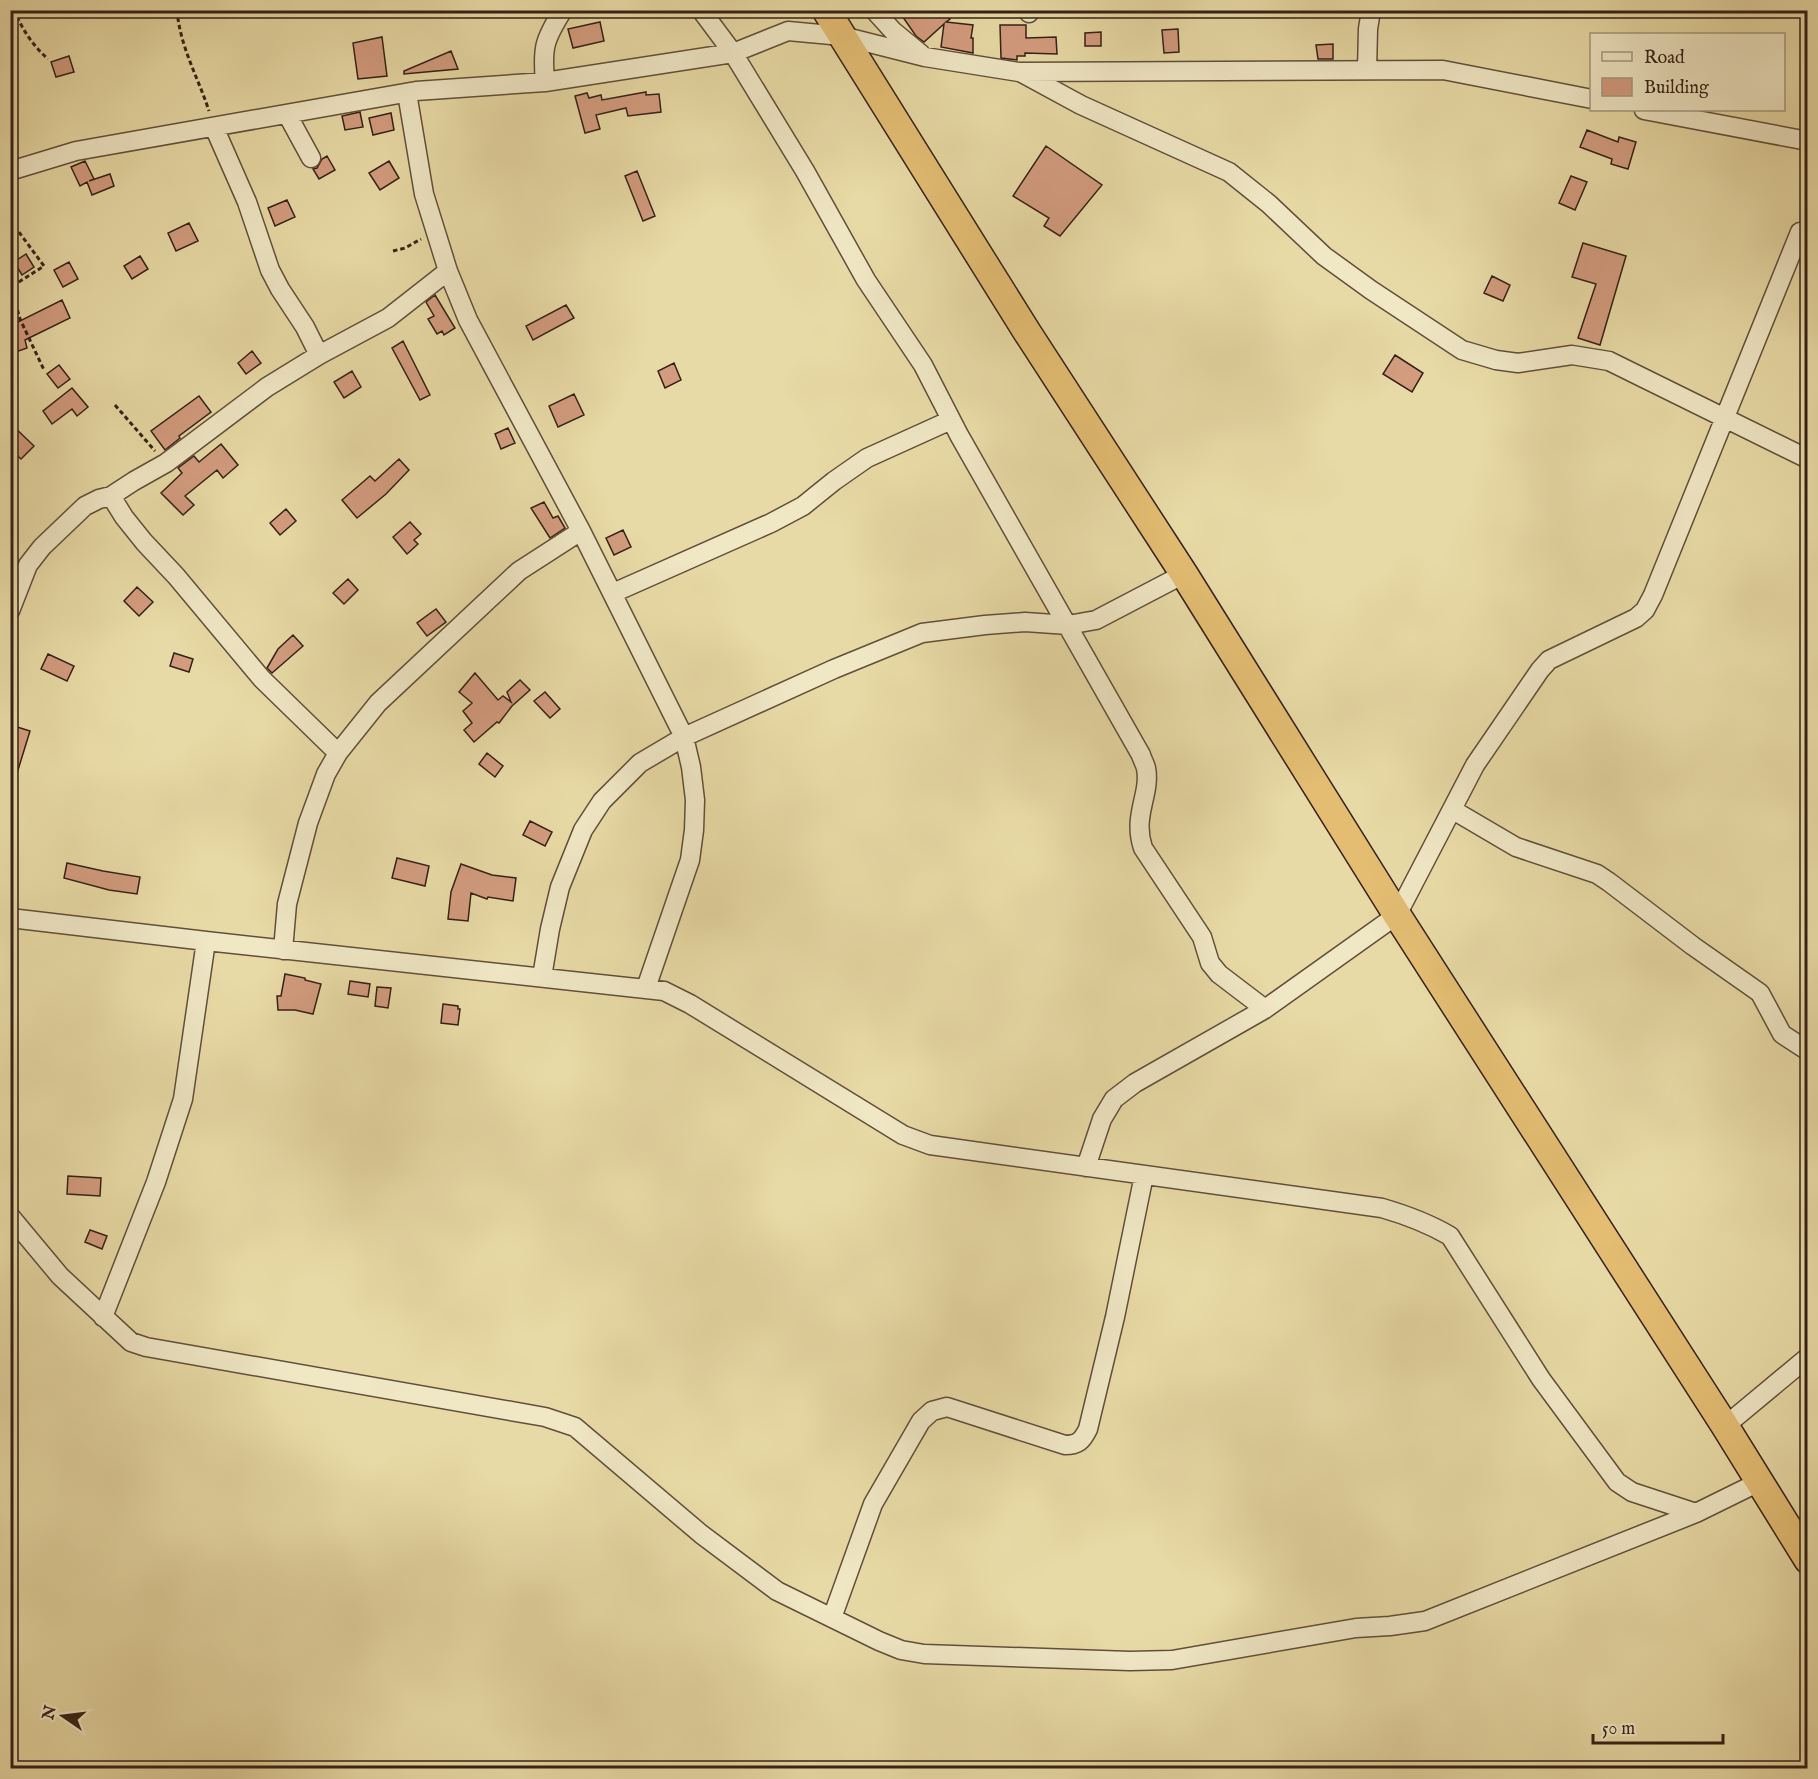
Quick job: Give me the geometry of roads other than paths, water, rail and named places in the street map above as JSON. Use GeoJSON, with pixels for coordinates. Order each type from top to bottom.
{"type":"FeatureCollection","features":[{"type":"Feature","properties":{"kind":"highway"},"geometry":{"type":"LineString","coordinates":[[826,10],[1027,332],[1184,574],[1396,915],[1725,1426],[1808,1560]]}},
{"type":"Feature","properties":{"kind":"street"},"geometry":{"type":"LineString","coordinates":[[545,82],[542,55],[547,38],[563,10]]}},
{"type":"Feature","properties":{"kind":"street"},"geometry":{"type":"LineString","coordinates":[[701,10],[733,53],[806,171],[866,280],[923,365],[951,420],[1140,755],[1146,768],[1138,824],[1138,835],[1143,848],[1202,937],[1210,963],[1219,974],[1265,1010]]}},
{"type":"Feature","properties":{"kind":"street"},"geometry":{"type":"LineString","coordinates":[[873,10],[893,31],[925,57]]}},
{"type":"Feature","properties":{"kind":"street"},"geometry":{"type":"LineString","coordinates":[[1367,70],[1371,10]]}},
{"type":"Feature","properties":{"kind":"street"},"geometry":{"type":"LineString","coordinates":[[10,171],[76,151],[407,93],[545,82],[733,53],[788,31],[842,36],[925,57],[1019,72],[1443,70],[1590,99]]}},
{"type":"Feature","properties":{"kind":"street"},"geometry":{"type":"LineString","coordinates":[[1019,72],[1081,105],[1229,172],[1269,204],[1324,256],[1462,350],[1496,360],[1518,363],[1572,355],[1610,361],[1808,459]]}},
{"type":"Feature","properties":{"kind":"street"},"geometry":{"type":"LineString","coordinates":[[407,93],[424,194],[448,271],[468,320],[581,531],[684,737],[695,800],[690,860],[646,988]]}},
{"type":"Feature","properties":{"kind":"street"},"geometry":{"type":"LineString","coordinates":[[1649,111],[1808,141]]}},
{"type":"Feature","properties":{"kind":"street"},"geometry":{"type":"LineString","coordinates":[[287,114],[311,158]]}},
{"type":"Feature","properties":{"kind":"street"},"geometry":{"type":"LineString","coordinates":[[214,127],[247,202],[270,270],[305,327],[319,355]]}},
{"type":"Feature","properties":{"kind":"street"},"geometry":{"type":"LineString","coordinates":[[1086,1167],[1102,1119],[1114,1099],[1135,1083],[1265,1010],[1396,915],[1475,765],[1544,665],[1549,660],[1636,618],[1645,610],[1726,418],[1800,232]]}},
{"type":"Feature","properties":{"kind":"street"},"geometry":{"type":"LineString","coordinates":[[10,611],[28,565],[42,547],[85,506],[111,496],[166,463],[267,387],[319,355],[388,318],[448,271]]}},
{"type":"Feature","properties":{"kind":"street"},"geometry":{"type":"LineString","coordinates":[[613,593],[771,523],[803,506],[867,458],[951,420]]}},
{"type":"Feature","properties":{"kind":"street"},"geometry":{"type":"LineString","coordinates":[[111,496],[124,518],[176,576],[254,670],[338,753]]}},
{"type":"Feature","properties":{"kind":"street"},"geometry":{"type":"LineString","coordinates":[[283,950],[287,904],[308,823],[326,774],[338,753],[378,703],[519,571],[581,531]]}},
{"type":"Feature","properties":{"kind":"street"},"geometry":{"type":"LineString","coordinates":[[542,977],[560,887],[583,830],[602,801],[640,763],[684,737],[834,669],[922,633],[1005,624],[1068,625],[1096,620],[1184,574]]}},
{"type":"Feature","properties":{"kind":"street"},"geometry":{"type":"LineString","coordinates":[[1453,810],[1516,848],[1597,874],[1609,882],[1760,993],[1782,1034],[1808,1051]]}},
{"type":"Feature","properties":{"kind":"street"},"geometry":{"type":"LineString","coordinates":[[10,918],[664,991],[690,1004],[916,1141],[930,1145],[1382,1208],[1408,1215],[1450,1236],[1541,1379],[1617,1482],[1632,1492],[1696,1514]]}},
{"type":"Feature","properties":{"kind":"street"},"geometry":{"type":"LineString","coordinates":[[103,1317],[156,1182],[183,1099],[206,941]]}},
{"type":"Feature","properties":{"kind":"street"},"geometry":{"type":"LineString","coordinates":[[832,1618],[873,1504],[921,1421],[932,1411],[947,1407],[1065,1445],[1076,1445],[1083,1439],[1088,1429],[1115,1317],[1144,1175]]}},
{"type":"Feature","properties":{"kind":"street"},"geometry":{"type":"LineString","coordinates":[[10,1216],[60,1276],[131,1342],[146,1347],[545,1417],[575,1427],[701,1534],[777,1591],[901,1650],[924,1654],[1130,1661],[1172,1660],[1356,1628],[1425,1621],[1696,1514],[1759,1482]]}},
{"type":"Feature","properties":{"kind":"street"},"geometry":{"type":"LineString","coordinates":[[1725,1426],[1808,1356]]}}]}
